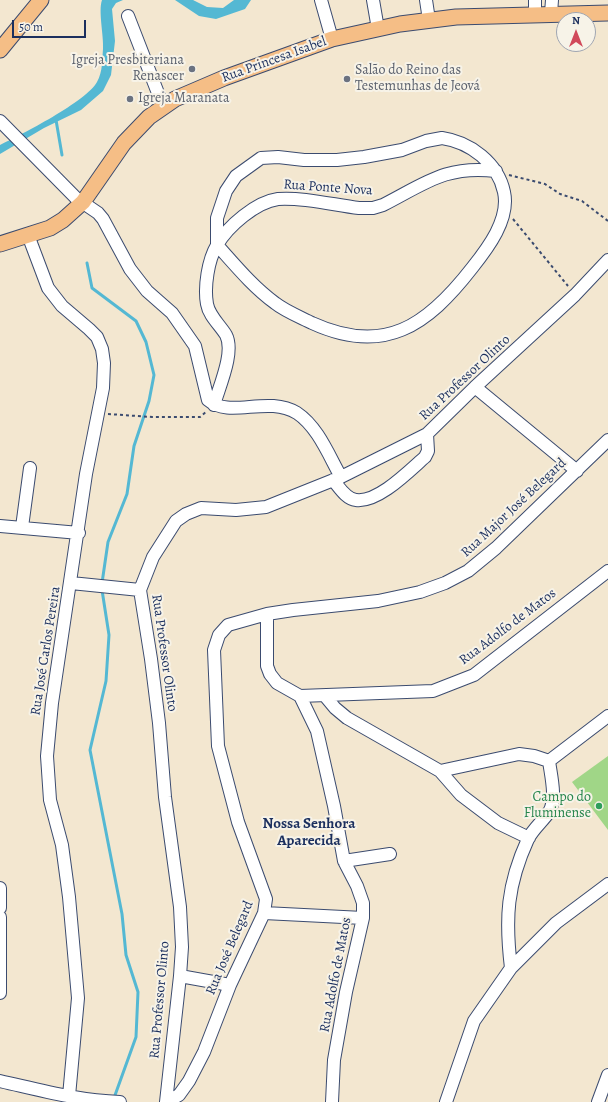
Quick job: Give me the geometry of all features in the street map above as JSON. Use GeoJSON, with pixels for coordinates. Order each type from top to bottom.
{"type":"FeatureCollection","features":[{"type":"Feature","properties":{"kind":"main road"},"geometry":{"type":"LineString","coordinates":[[0,50],[41,0]]}},
{"type":"Feature","properties":{"kind":"main road","name":"Rua Princesa Isabel"},"geometry":{"type":"LineString","coordinates":[[0,244],[50,228],[63,220],[124,143],[149,117],[175,99],[224,78],[332,39],[429,20],[552,6],[608,12]]}},
{"type":"Feature","properties":{"kind":"street"},"geometry":{"type":"LineString","coordinates":[[321,0],[332,39]]}},
{"type":"Feature","properties":{"kind":"street"},"geometry":{"type":"LineString","coordinates":[[373,0],[378,29]]}},
{"type":"Feature","properties":{"kind":"street"},"geometry":{"type":"LineString","coordinates":[[426,0],[429,20]]}},
{"type":"Feature","properties":{"kind":"street"},"geometry":{"type":"LineString","coordinates":[[128,16],[163,106]]}},
{"type":"Feature","properties":{"kind":"street"},"geometry":{"type":"LineString","coordinates":[[2,123],[29,152],[80,200],[103,219],[130,269],[147,291],[172,313],[195,346],[208,400],[214,405],[224,409],[264,405],[282,406],[298,414],[315,432],[337,478],[348,497],[355,500],[371,499],[390,487],[425,457],[428,451],[427,434]]}},
{"type":"Feature","properties":{"kind":"street"},"geometry":{"type":"LineString","coordinates":[[442,138],[455,140],[469,147],[496,171],[504,193],[503,212],[495,235],[482,256],[459,285],[443,302],[419,322],[403,330],[385,336],[356,336],[329,331],[287,310],[276,304],[257,288],[217,245],[217,218],[226,191],[236,176],[260,158],[278,157],[304,160],[336,160],[364,157],[402,150],[426,141],[442,138]]}},
{"type":"Feature","properties":{"kind":"street","name":"Rua Ponte Nova"},"geometry":{"type":"LineString","coordinates":[[214,405],[228,357],[229,343],[207,306],[206,293],[209,270],[217,245],[247,212],[263,203],[285,200],[359,208],[373,208],[383,205],[445,173],[476,168],[496,171]]}},
{"type":"Feature","properties":{"kind":"street","name":"Rua José Carlos Pereira"},"geometry":{"type":"LineString","coordinates":[[28,236],[48,288],[56,299],[97,337],[102,349],[104,375],[86,474],[52,703],[47,756],[50,800],[62,845],[69,897],[78,998],[68,1096]]}},
{"type":"Feature","properties":{"kind":"street","name":"Rua Professor Olinto"},"geometry":{"type":"LineString","coordinates":[[166,1102],[182,947],[180,907],[164,797],[152,666],[140,590],[153,557],[176,521],[186,514],[201,508],[236,510],[266,507],[337,478],[427,434],[475,387],[575,295],[608,260]]}},
{"type":"Feature","properties":{"kind":"street"},"geometry":{"type":"LineString","coordinates":[[475,387],[577,471]]}},
{"type":"Feature","properties":{"kind":"street","name":"Rua Major José Belegard"},"geometry":{"type":"LineString","coordinates":[[267,614],[378,602],[420,592],[445,583],[468,571],[496,548],[608,440]]}},
{"type":"Feature","properties":{"kind":"street"},"geometry":{"type":"LineString","coordinates":[[22,527],[30,468]]}},
{"type":"Feature","properties":{"kind":"street"},"geometry":{"type":"LineString","coordinates":[[0,526],[78,533]]}},
{"type":"Feature","properties":{"kind":"street","name":"Rua Adolfo de Matos"},"geometry":{"type":"LineString","coordinates":[[332,1102],[334,1060],[346,992],[363,918],[363,903],[358,886],[344,862],[334,806],[317,731],[300,696],[433,690],[474,675],[608,571]]}},
{"type":"Feature","properties":{"kind":"street"},"geometry":{"type":"LineString","coordinates":[[71,583],[116,589],[140,590]]}},
{"type":"Feature","properties":{"kind":"street"},"geometry":{"type":"LineString","coordinates":[[267,614],[267,666],[270,674],[278,683],[300,696]]}},
{"type":"Feature","properties":{"kind":"street","name":"Rua José Belegard"},"geometry":{"type":"LineString","coordinates":[[166,1102],[179,1095],[189,1081],[204,1052],[230,985],[264,913],[266,899],[238,822],[218,746],[214,650],[219,635],[228,625],[267,614]]}},
{"type":"Feature","properties":{"kind":"street"},"geometry":{"type":"LineString","coordinates":[[325,696],[335,708],[347,718],[440,771],[462,795],[498,823],[529,838]]}},
{"type":"Feature","properties":{"kind":"street"},"geometry":{"type":"LineString","coordinates":[[550,761],[608,716]]}},
{"type":"Feature","properties":{"kind":"street"},"geometry":{"type":"LineString","coordinates":[[440,771],[519,754],[534,756],[550,761]]}},
{"type":"Feature","properties":{"kind":"street"},"geometry":{"type":"LineString","coordinates":[[511,968],[507,932],[510,892],[529,838],[550,810],[553,798],[550,761]]}},
{"type":"Feature","properties":{"kind":"street"},"geometry":{"type":"LineString","coordinates":[[344,862],[390,854]]}},
{"type":"Feature","properties":{"kind":"street"},"geometry":{"type":"LineString","coordinates":[[446,1102],[474,1020],[511,968],[556,923],[608,884]]}},
{"type":"Feature","properties":{"kind":"street"},"geometry":{"type":"LineString","coordinates":[[0,888],[0,908]]}},
{"type":"Feature","properties":{"kind":"street"},"geometry":{"type":"LineString","coordinates":[[264,913],[363,918]]}},
{"type":"Feature","properties":{"kind":"street"},"geometry":{"type":"LineString","coordinates":[[0,917],[0,993]]}},
{"type":"Feature","properties":{"kind":"street"},"geometry":{"type":"LineString","coordinates":[[180,976],[230,985]]}},
{"type":"Feature","properties":{"kind":"street"},"geometry":{"type":"LineString","coordinates":[[598,1102],[608,1075]]}},
{"type":"Feature","properties":{"kind":"street"},"geometry":{"type":"LineString","coordinates":[[0,1081],[68,1096],[107,1102],[119,1102]]}},
{"type":"Feature","properties":{"kind":"path"},"geometry":{"type":"LineString","coordinates":[[496,171],[545,184],[560,194],[582,201],[608,221]]}},
{"type":"Feature","properties":{"kind":"path"},"geometry":{"type":"LineString","coordinates":[[503,212],[518,223],[528,239],[575,295]]}},
{"type":"Feature","properties":{"kind":"path"},"geometry":{"type":"LineString","coordinates":[[98,413],[152,417],[200,417],[214,405]]}},
{"type":"Feature","properties":{"kind":"green space","name":"Campo do Fluminense"},"geometry":{"type":"Polygon","coordinates":[[[608,756],[608,830],[572,782],[608,756]]]}},
{"type":"Feature","properties":{"kind":"water"},"geometry":{"type":"Polygon","coordinates":[[[102,0],[123,0],[116,3],[112,9],[115,41],[111,75],[103,91],[81,110],[44,128],[0,154],[0,145],[37,126],[67,108],[91,90],[97,82],[101,70],[103,49],[101,10],[102,0]]]}},
{"type":"Feature","properties":{"kind":"water"},"geometry":{"type":"Polygon","coordinates":[[[175,0],[193,0],[207,7],[223,8],[234,0],[251,0],[245,9],[216,19],[199,16],[175,0]]]}},
{"type":"Feature","properties":{"kind":"waterway"},"geometry":{"type":"LineString","coordinates":[[56,120],[62,155]]}},
{"type":"Feature","properties":{"kind":"waterway"},"geometry":{"type":"LineString","coordinates":[[87,263],[92,288],[136,321],[146,342],[154,375],[149,401],[134,446],[127,494],[108,542],[102,583]]}},
{"type":"Feature","properties":{"kind":"waterway"},"geometry":{"type":"LineString","coordinates":[[102,590],[109,635],[106,681],[90,750],[122,914],[126,955],[138,992],[136,1037],[114,1098]]}},
{"type":"Feature","properties":{"kind":"place","name":"Igreja Presbiteriana Renascer"},"geometry":{"type":"Point","coordinates":[192,69]}},
{"type":"Feature","properties":{"kind":"place","name":"Salão do Reino das Testemunhas de Jeová"},"geometry":{"type":"Point","coordinates":[347,79]}},
{"type":"Feature","properties":{"kind":"place","name":"Igreja Maranata"},"geometry":{"type":"Point","coordinates":[130,99]}},
{"type":"Feature","properties":{"kind":"place","name":"Campo do Fluminense"},"geometry":{"type":"Point","coordinates":[599,806]}},
{"type":"Feature","properties":{"kind":"district","name":"Nossa Senhora Aparecida"},"geometry":{"type":"Point","coordinates":[309,832]}}]}
